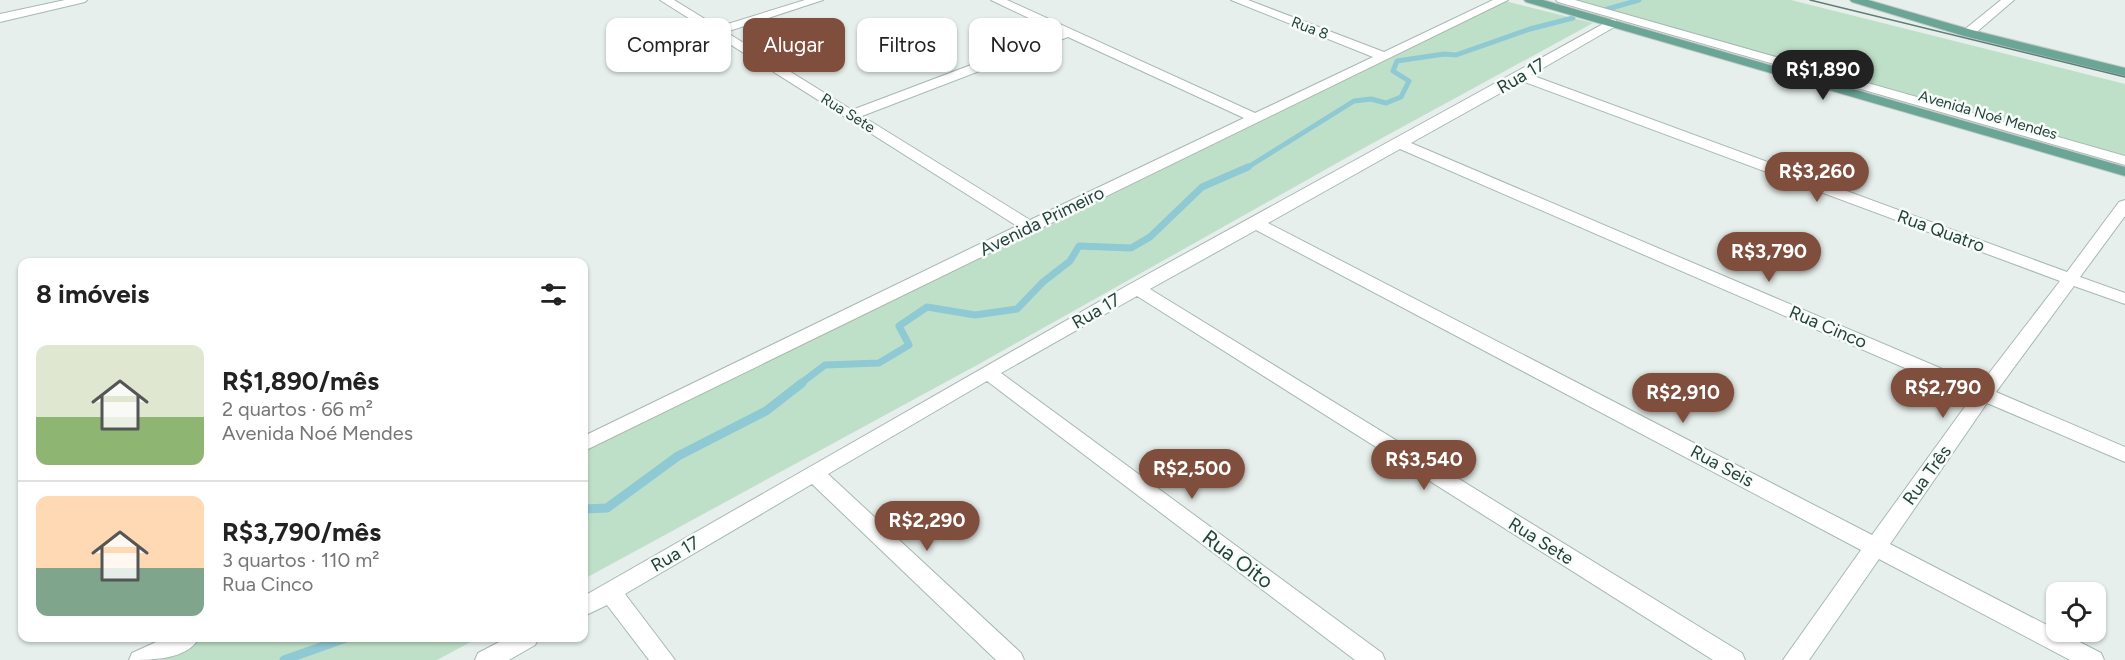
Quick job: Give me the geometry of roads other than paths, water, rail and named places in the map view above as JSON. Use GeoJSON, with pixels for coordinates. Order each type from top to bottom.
{"type":"FeatureCollection","features":[{"type":"Feature","properties":{"kind":"main road","name":"Avenida Noé Mendes"},"geometry":{"type":"LineString","coordinates":[[1530,0],[2125,172]]}},
{"type":"Feature","properties":{"kind":"main road"},"geometry":{"type":"LineString","coordinates":[[1856,0],[1968,33],[2125,72]]}},
{"type":"Feature","properties":{"kind":"street"},"geometry":{"type":"LineString","coordinates":[[0,18],[81,0]]}},
{"type":"Feature","properties":{"kind":"street","name":"Rua Sete"},"geometry":{"type":"LineString","coordinates":[[666,0],[696,18]]}},
{"type":"Feature","properties":{"kind":"street"},"geometry":{"type":"LineString","coordinates":[[731,27],[817,0]]}},
{"type":"Feature","properties":{"kind":"street"},"geometry":{"type":"LineString","coordinates":[[997,0],[1256,118]]}},
{"type":"Feature","properties":{"kind":"street","name":"Rua 8"},"geometry":{"type":"LineString","coordinates":[[1237,0],[1383,56]]}},
{"type":"Feature","properties":{"kind":"street","name":"Avenida Primeiro"},"geometry":{"type":"LineString","coordinates":[[588,442],[1029,226],[1502,0]]}},
{"type":"Feature","properties":{"kind":"street"},"geometry":{"type":"LineString","coordinates":[[1562,0],[2125,161]]}},
{"type":"Feature","properties":{"kind":"street"},"geometry":{"type":"LineString","coordinates":[[1968,33],[2008,0]]}},
{"type":"Feature","properties":{"kind":"street","name":"Rua 17"},"geometry":{"type":"LineString","coordinates":[[588,605],[988,372],[1521,76],[1612,23]]}},
{"type":"Feature","properties":{"kind":"street"},"geometry":{"type":"LineString","coordinates":[[850,115],[1069,32]]}},
{"type":"Feature","properties":{"kind":"street","name":"Rua Sete"},"geometry":{"type":"LineString","coordinates":[[731,40],[1029,226]]}},
{"type":"Feature","properties":{"kind":"street","name":"Rua Quatro"},"geometry":{"type":"LineString","coordinates":[[1521,76],[2125,299]]}},
{"type":"Feature","properties":{"kind":"street","name":"Rua Cinco"},"geometry":{"type":"LineString","coordinates":[[1399,143],[2125,455]]}},
{"type":"Feature","properties":{"kind":"street","name":"Rua Três"},"geometry":{"type":"LineString","coordinates":[[1795,660],[1984,394],[2125,205]]}},
{"type":"Feature","properties":{"kind":"street","name":"Rua Seis"},"geometry":{"type":"LineString","coordinates":[[1257,223],[2092,660]]}},
{"type":"Feature","properties":{"kind":"street","name":"Rua Sete"},"geometry":{"type":"LineString","coordinates":[[1136,288],[1733,660]]}},
{"type":"Feature","properties":{"kind":"street","name":"Rua Oito"},"geometry":{"type":"LineString","coordinates":[[988,372],[1373,660]]}},
{"type":"Feature","properties":{"kind":"street"},"geometry":{"type":"LineString","coordinates":[[814,473],[1012,660]]}},
{"type":"Feature","properties":{"kind":"street"},"geometry":{"type":"LineString","coordinates":[[610,592],[663,660]]}},
{"type":"Feature","properties":{"kind":"street"},"geometry":{"type":"LineString","coordinates":[[141,660],[179,642]]}},
{"type":"Feature","properties":{"kind":"street"},"geometry":{"type":"LineString","coordinates":[[487,660],[520,642]]}},
{"type":"Feature","properties":{"kind":"waterway"},"geometry":{"type":"LineString","coordinates":[[1597,12],[1639,0]]}},
{"type":"Feature","properties":{"kind":"waterway"},"geometry":{"type":"LineString","coordinates":[[1245,169],[1354,101],[1371,99],[1386,103],[1401,97],[1409,81],[1393,71],[1397,61],[1444,54],[1456,55],[1530,29],[1573,18]]}},
{"type":"Feature","properties":{"kind":"waterway"},"geometry":{"type":"LineString","coordinates":[[800,384],[825,365],[879,363],[909,345],[899,326],[927,307],[975,315],[1017,309],[1043,282],[1070,261],[1079,246],[1131,248],[1150,237],[1202,187],[1248,167]]}},
{"type":"Feature","properties":{"kind":"waterway"},"geometry":{"type":"LineString","coordinates":[[588,509],[607,508],[678,456],[766,411],[802,383]]}},
{"type":"Feature","properties":{"kind":"waterway"},"geometry":{"type":"LineString","coordinates":[[284,660],[335,642]]}},
{"type":"Feature","properties":{"kind":"tram line"},"geometry":{"type":"LineString","coordinates":[[1810,0],[2125,77]]}}]}
